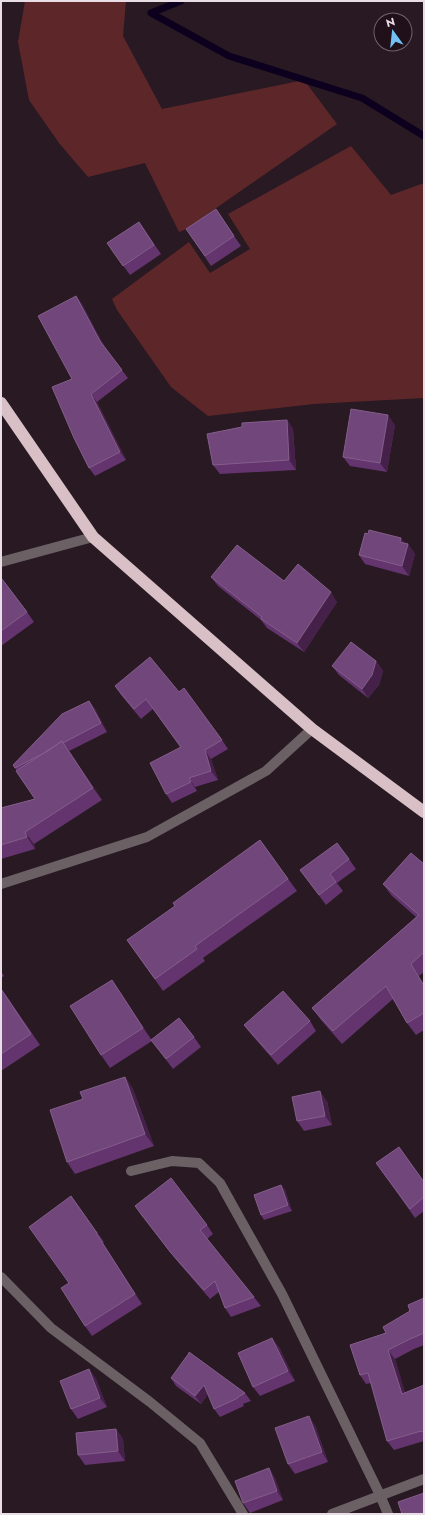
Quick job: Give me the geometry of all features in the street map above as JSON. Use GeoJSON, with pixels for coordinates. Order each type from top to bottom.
{"type":"FeatureCollection","features":[{"type":"Feature","properties":{"kind":"highway"},"geometry":{"type":"LineString","coordinates":[[1,403],[93,537],[312,729],[424,812]]}},
{"type":"Feature","properties":{"kind":"street"},"geometry":{"type":"LineString","coordinates":[[1,562],[93,537]]}},
{"type":"Feature","properties":{"kind":"street"},"geometry":{"type":"LineString","coordinates":[[1,884],[146,837],[266,771],[312,729]]}},
{"type":"Feature","properties":{"kind":"street"},"geometry":{"type":"LineString","coordinates":[[131,1171],[172,1161],[199,1163],[220,1183],[282,1294],[388,1514]]}},
{"type":"Feature","properties":{"kind":"street"},"geometry":{"type":"LineString","coordinates":[[1,1277],[51,1328],[150,1402],[200,1443],[243,1514]]}},
{"type":"Feature","properties":{"kind":"street"},"geometry":{"type":"LineString","coordinates":[[332,1514],[424,1479]]}},
{"type":"Feature","properties":{"kind":"shaded area"},"geometry":{"type":"Polygon","coordinates":[[[25,1],[126,1],[123,36],[162,109],[304,80],[337,124],[186,229],[179,232],[145,163],[88,177],[59,143],[29,100],[18,42],[25,1]]]}},
{"type":"Feature","properties":{"kind":"shaded area"},"geometry":{"type":"Polygon","coordinates":[[[351,146],[391,195],[424,183],[424,398],[314,404],[208,416],[171,387],[117,310],[112,299],[189,242],[210,273],[250,249],[228,214],[351,146]]]}},
{"type":"Feature","properties":{"kind":"building"},"geometry":{"type":"Polygon","coordinates":[[[216,209],[234,236],[205,256],[186,229],[216,209]]]}},
{"type":"Feature","properties":{"kind":"building"},"geometry":{"type":"Polygon","coordinates":[[[139,222],[154,245],[123,266],[107,243],[139,222]]]}},
{"type":"Feature","properties":{"kind":"building"},"geometry":{"type":"Polygon","coordinates":[[[76,296],[100,341],[122,370],[91,394],[120,452],[89,468],[52,387],[72,379],[38,316],[76,296]]]}},
{"type":"Feature","properties":{"kind":"building"},"geometry":{"type":"Polygon","coordinates":[[[351,409],[388,415],[380,463],[343,457],[351,409]]]}},
{"type":"Feature","properties":{"kind":"building"},"geometry":{"type":"Polygon","coordinates":[[[287,420],[289,460],[213,465],[207,434],[242,427],[242,423],[287,420]]]}},
{"type":"Feature","properties":{"kind":"building"},"geometry":{"type":"Polygon","coordinates":[[[369,530],[401,538],[400,542],[408,544],[402,566],[359,555],[365,533],[368,534],[369,530]]]}},
{"type":"Feature","properties":{"kind":"building"},"geometry":{"type":"Polygon","coordinates":[[[237,545],[284,581],[298,564],[331,592],[297,643],[261,619],[262,617],[211,577],[237,545]]]}},
{"type":"Feature","properties":{"kind":"building"},"geometry":{"type":"Polygon","coordinates":[[[2,579],[27,612],[1,631],[1,580],[2,579]]]}},
{"type":"Feature","properties":{"kind":"building"},"geometry":{"type":"Polygon","coordinates":[[[351,642],[376,661],[372,675],[362,689],[332,666],[351,642]]]}},
{"type":"Feature","properties":{"kind":"building"},"geometry":{"type":"Polygon","coordinates":[[[150,657],[179,692],[184,688],[222,740],[205,750],[211,771],[189,778],[191,782],[166,794],[150,763],[181,747],[146,699],[134,709],[115,686],[150,657]]]}},
{"type":"Feature","properties":{"kind":"building"},"geometry":{"type":"Polygon","coordinates":[[[89,701],[101,723],[63,743],[62,741],[48,751],[15,768],[13,765],[62,714],[89,701]]]}},
{"type":"Feature","properties":{"kind":"building"},"geometry":{"type":"Polygon","coordinates":[[[62,741],[93,788],[25,832],[27,837],[1,845],[1,808],[35,799],[16,771],[62,741]]]}},
{"type":"Feature","properties":{"kind":"building"},"geometry":{"type":"Polygon","coordinates":[[[260,840],[288,879],[195,946],[197,949],[155,979],[127,940],[175,906],[173,903],[260,840]]]}},
{"type":"Feature","properties":{"kind":"building"},"geometry":{"type":"Polygon","coordinates":[[[337,843],[349,859],[330,874],[336,882],[319,895],[300,870],[337,843]]]}},
{"type":"Feature","properties":{"kind":"building"},"geometry":{"type":"Polygon","coordinates":[[[411,853],[424,864],[424,952],[411,964],[424,986],[424,1013],[407,1023],[386,986],[333,1031],[312,1008],[419,915],[383,884],[411,853]]]}},
{"type":"Feature","properties":{"kind":"building"},"geometry":{"type":"Polygon","coordinates":[[[112,980],[143,1028],[101,1055],[70,1006],[112,980]]]}},
{"type":"Feature","properties":{"kind":"building"},"geometry":{"type":"Polygon","coordinates":[[[1,989],[31,1034],[1,1054],[1,989]]]}},
{"type":"Feature","properties":{"kind":"building"},"geometry":{"type":"Polygon","coordinates":[[[283,991],[310,1021],[271,1055],[244,1025],[283,991]]]}},
{"type":"Feature","properties":{"kind":"building"},"geometry":{"type":"Polygon","coordinates":[[[179,1018],[194,1037],[166,1059],[151,1040],[179,1018]]]}},
{"type":"Feature","properties":{"kind":"building"},"geometry":{"type":"Polygon","coordinates":[[[125,1077],[145,1134],[67,1162],[50,1110],[83,1099],[80,1092],[125,1077]]]}},
{"type":"Feature","properties":{"kind":"building"},"geometry":{"type":"Polygon","coordinates":[[[320,1091],[325,1116],[297,1121],[292,1097],[320,1091]]]}},
{"type":"Feature","properties":{"kind":"building"},"geometry":{"type":"Polygon","coordinates":[[[399,1147],[424,1182],[424,1197],[410,1209],[376,1163],[399,1147]]]}},
{"type":"Feature","properties":{"kind":"building"},"geometry":{"type":"Polygon","coordinates":[[[171,1178],[207,1225],[200,1230],[254,1297],[225,1308],[215,1281],[204,1290],[171,1253],[135,1206],[171,1178]]]}},
{"type":"Feature","properties":{"kind":"building"},"geometry":{"type":"Polygon","coordinates":[[[281,1185],[288,1205],[261,1215],[254,1195],[281,1185]]]}},
{"type":"Feature","properties":{"kind":"building"},"geometry":{"type":"Polygon","coordinates":[[[71,1196],[97,1233],[135,1294],[85,1326],[61,1288],[69,1283],[29,1227],[71,1196]]]}},
{"type":"Feature","properties":{"kind":"building"},"geometry":{"type":"Polygon","coordinates":[[[424,1298],[424,1333],[388,1350],[402,1394],[424,1385],[424,1431],[387,1441],[368,1373],[360,1375],[350,1345],[386,1333],[383,1327],[410,1311],[408,1305],[424,1298]]]}},
{"type":"Feature","properties":{"kind":"building"},"geometry":{"type":"Polygon","coordinates":[[[272,1338],[288,1371],[253,1387],[238,1353],[272,1338]]]}},
{"type":"Feature","properties":{"kind":"building"},"geometry":{"type":"Polygon","coordinates":[[[189,1352],[245,1393],[238,1398],[214,1409],[204,1385],[195,1396],[171,1378],[189,1352]]]}},
{"type":"Feature","properties":{"kind":"building"},"geometry":{"type":"Polygon","coordinates":[[[89,1369],[100,1398],[71,1409],[60,1381],[89,1369]]]}},
{"type":"Feature","properties":{"kind":"building"},"geometry":{"type":"Polygon","coordinates":[[[309,1416],[322,1452],[288,1464],[275,1428],[309,1416]]]}},
{"type":"Feature","properties":{"kind":"building"},"geometry":{"type":"Polygon","coordinates":[[[116,1429],[118,1451],[78,1455],[76,1433],[116,1429]]]}},
{"type":"Feature","properties":{"kind":"building"},"geometry":{"type":"Polygon","coordinates":[[[269,1468],[277,1491],[243,1503],[235,1481],[269,1468]]]}},
{"type":"Feature","properties":{"kind":"building"},"geometry":{"type":"Polygon","coordinates":[[[424,1493],[424,1514],[402,1514],[398,1502],[424,1493]]]}},
{"type":"Feature","properties":{"kind":"waterway"},"geometry":{"type":"LineString","coordinates":[[181,1],[151,13],[229,56],[362,98],[424,136]]}}]}
